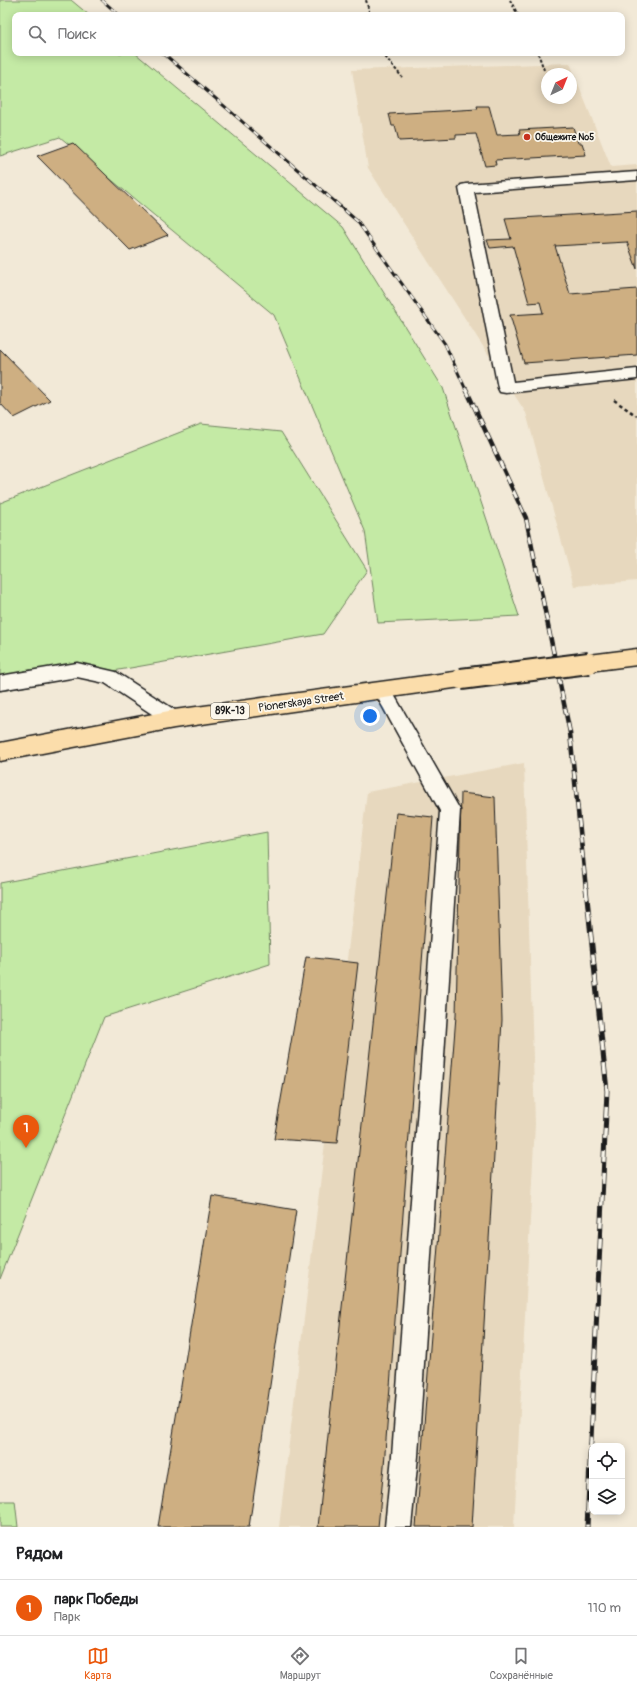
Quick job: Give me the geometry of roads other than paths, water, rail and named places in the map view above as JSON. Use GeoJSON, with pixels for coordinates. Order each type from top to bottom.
{"type":"FeatureCollection","features":[{"type":"Feature","properties":{"kind":"main road","name":"Pionerskaya Street"},"geometry":{"type":"LineString","coordinates":[[0,752],[174,719],[461,679],[637,657]]}},
{"type":"Feature","properties":{"kind":"lane"},"geometry":{"type":"LineString","coordinates":[[637,176],[466,188],[506,388],[637,374]]}},
{"type":"Feature","properties":{"kind":"lane"},"geometry":{"type":"LineString","coordinates":[[0,682],[77,670],[110,677],[174,719]]}},
{"type":"Feature","properties":{"kind":"lane"},"geometry":{"type":"LineString","coordinates":[[383,690],[450,810],[406,1456],[398,1527]]}},
{"type":"Feature","properties":{"kind":"railway"},"geometry":{"type":"LineString","coordinates":[[102,0],[116,12]]}},
{"type":"Feature","properties":{"kind":"railway"},"geometry":{"type":"LineString","coordinates":[[166,56],[357,221],[445,344],[466,390]]}},
{"type":"Feature","properties":{"kind":"railway"},"geometry":{"type":"LineString","coordinates":[[466,389],[526,518],[570,733],[586,889]]}},
{"type":"Feature","properties":{"kind":"railway"},"geometry":{"type":"LineString","coordinates":[[586,888],[607,1091],[587,1527]]}},
{"type":"Feature","properties":{"kind":"place","name":"Общежите №5"},"geometry":{"type":"Point","coordinates":[527,137]}},
{"type":"Feature","properties":{"kind":"place","name":"парк Победы"},"geometry":{"type":"Point","coordinates":[26,1148]}}]}
